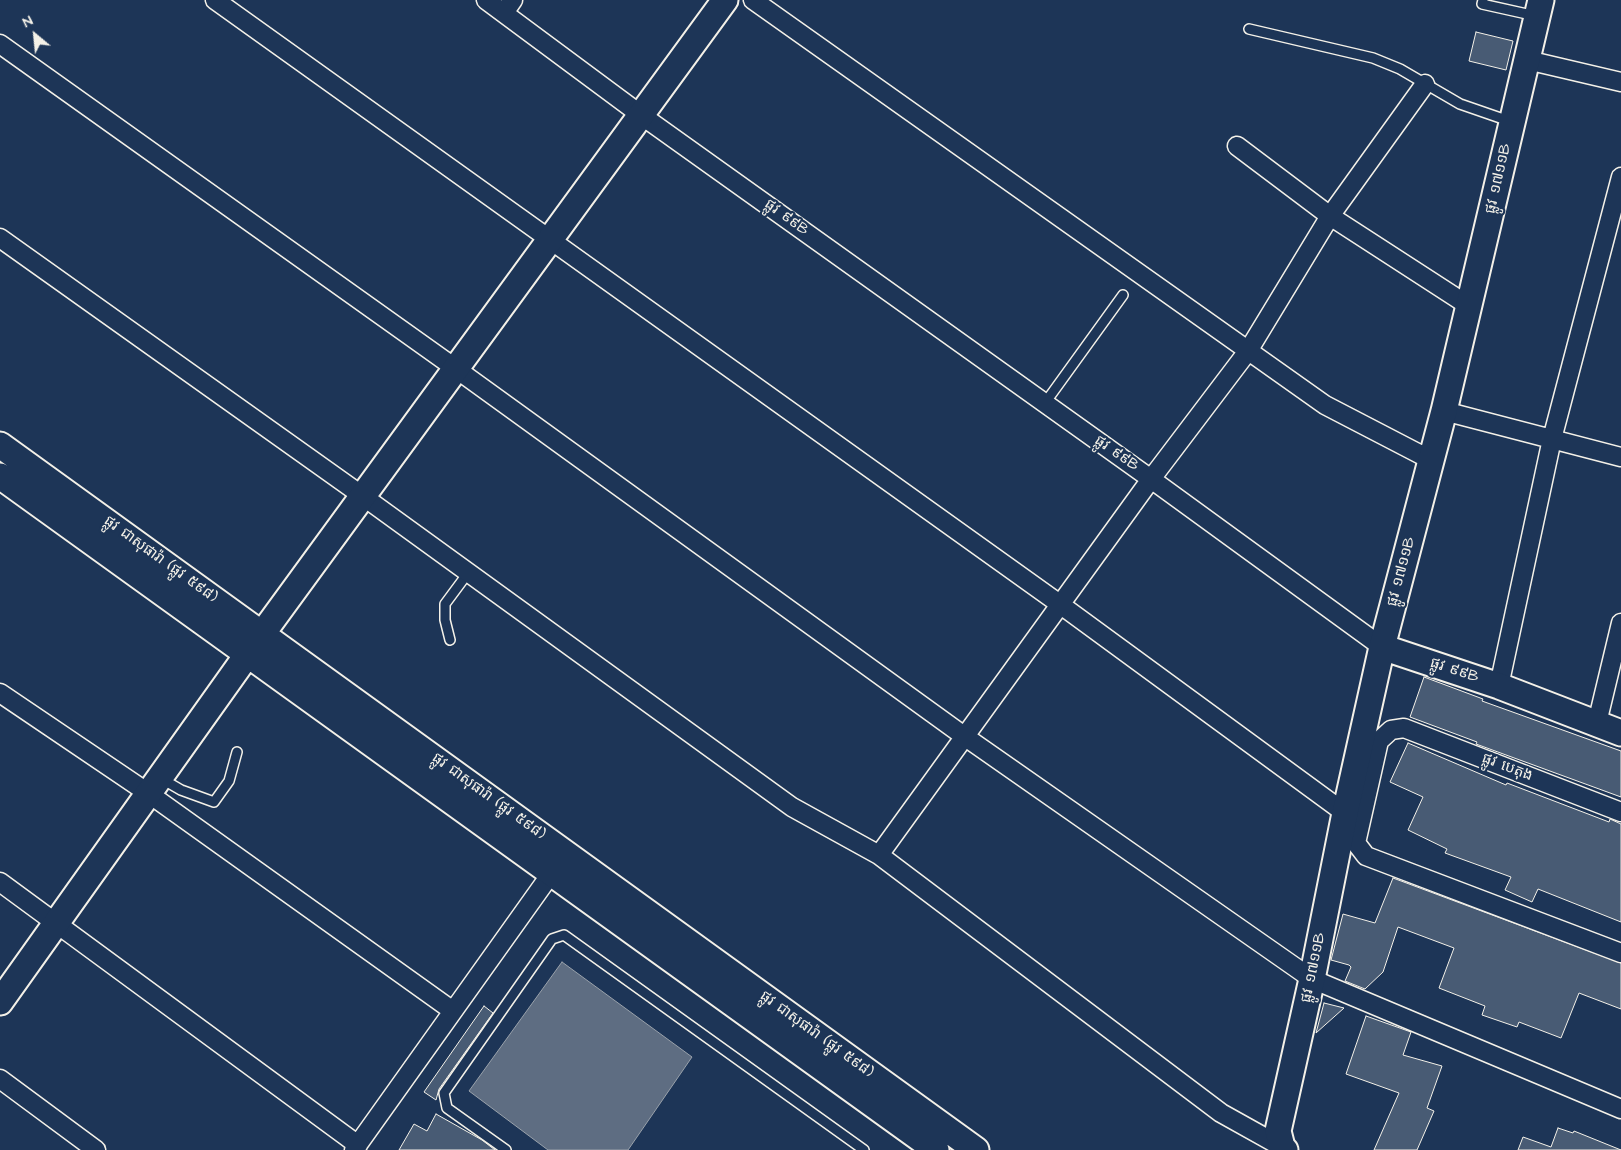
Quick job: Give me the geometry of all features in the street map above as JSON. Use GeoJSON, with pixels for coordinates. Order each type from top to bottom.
{"type":"FeatureCollection","features":[{"type":"Feature","properties":{"kind":"street"},"geometry":{"type":"LineString","coordinates":[[215,0],[1061,605],[1345,813]]}},
{"type":"Feature","properties":{"kind":"street","name":"ផ្លូវ ៩៩B"},"geometry":{"type":"LineString","coordinates":[[486,0],[509,7],[641,115],[1151,479],[1382,648],[1499,686],[1621,732]]}},
{"type":"Feature","properties":{"kind":"street"},"geometry":{"type":"LineString","coordinates":[[0,1002],[247,654],[364,497],[455,368],[551,241],[725,0]]}},
{"type":"Feature","properties":{"kind":"street"},"geometry":{"type":"LineString","coordinates":[[753,0],[1325,405],[1431,460]]}},
{"type":"Feature","properties":{"kind":"street","name":"ផ្លូវ ១៧១១B"},"geometry":{"type":"LineString","coordinates":[[1284,1149],[1278,1131],[1312,979],[1345,813],[1382,648],[1444,411],[1539,8]]}},
{"type":"Feature","properties":{"kind":"street"},"geometry":{"type":"LineString","coordinates":[[0,44],[455,368],[964,736],[1312,979],[1621,1109]]}},
{"type":"Feature","properties":{"kind":"street"},"geometry":{"type":"LineString","coordinates":[[1527,60],[1621,82]]}},
{"type":"Feature","properties":{"kind":"street"},"geometry":{"type":"LineString","coordinates":[[879,855],[1151,479],[1248,351],[1330,216],[1425,84]]}},
{"type":"Feature","properties":{"kind":"street"},"geometry":{"type":"LineString","coordinates":[[1236,146],[1330,216],[1468,306]]}},
{"type":"Feature","properties":{"kind":"street"},"geometry":{"type":"LineString","coordinates":[[1499,686],[1552,439],[1614,224],[1621,177]]}},
{"type":"Feature","properties":{"kind":"street"},"geometry":{"type":"LineString","coordinates":[[0,238],[364,497],[792,806],[879,855],[1221,1113],[1284,1149]]}},
{"type":"Feature","properties":{"kind":"street"},"geometry":{"type":"LineString","coordinates":[[1444,411],[1621,457]]}},
{"type":"Feature","properties":{"kind":"street","name":"ផ្លូវ ជាសុផារ៉ា (ផ្លូវ ៥៩៨)"},"geometry":{"type":"LineString","coordinates":[[0,445],[262,634],[936,1150]]}},
{"type":"Feature","properties":{"kind":"street","name":"ផ្លូវ ជាសុផារ៉ា (ផ្លូវ ៥៩៨)"},"geometry":{"type":"LineString","coordinates":[[0,476],[247,654],[559,863],[976,1150]]}},
{"type":"Feature","properties":{"kind":"street"},"geometry":{"type":"LineString","coordinates":[[1597,723],[1621,623]]}},
{"type":"Feature","properties":{"kind":"street"},"geometry":{"type":"LineString","coordinates":[[3,698],[154,785],[454,1011]]}},
{"type":"Feature","properties":{"kind":"street","name":"ផ្លូវ បេតុង"},"geometry":{"type":"LineString","coordinates":[[1621,812],[1404,728],[1391,730],[1379,741],[1356,844],[1366,856],[1621,953]]}},
{"type":"Feature","properties":{"kind":"street"},"geometry":{"type":"LineString","coordinates":[[0,882],[356,1147],[559,863]]}},
{"type":"Feature","properties":{"kind":"street"},"geometry":{"type":"LineString","coordinates":[[0,1080],[96,1150]]}},
{"type":"Feature","properties":{"kind":"lane"},"geometry":{"type":"LineString","coordinates":[[1483,0],[1482,4],[1539,8]]}},
{"type":"Feature","properties":{"kind":"lane"},"geometry":{"type":"LineString","coordinates":[[1249,29],[1373,58],[1400,69],[1460,104],[1512,122]]}},
{"type":"Feature","properties":{"kind":"lane"},"geometry":{"type":"LineString","coordinates":[[1045,403],[1123,295]]}},
{"type":"Feature","properties":{"kind":"lane"},"geometry":{"type":"LineString","coordinates":[[450,640],[445,620],[444,604],[468,572]]}},
{"type":"Feature","properties":{"kind":"lane"},"geometry":{"type":"LineString","coordinates":[[154,785],[180,790],[214,802],[229,781],[237,752]]}},
{"type":"Feature","properties":{"kind":"lane"},"geometry":{"type":"LineString","coordinates":[[506,1150],[447,1108],[444,1093],[552,939],[564,934],[864,1150]]}},
{"type":"Feature","properties":{"kind":"water"},"geometry":{"type":"Polygon","coordinates":[[[562,962],[692,1057],[628,1150],[548,1150],[469,1091],[562,962]]]}},
{"type":"Feature","properties":{"kind":"building"},"geometry":{"type":"Polygon","coordinates":[[[1476,32],[1513,41],[1506,70],[1469,61],[1476,32]]]}},
{"type":"Feature","properties":{"kind":"building"},"geometry":{"type":"Polygon","coordinates":[[[1424,677],[1483,699],[1482,701],[1621,751],[1621,797],[1476,744],[1477,742],[1410,717],[1424,677]]]}},
{"type":"Feature","properties":{"kind":"building"},"geometry":{"type":"Polygon","coordinates":[[[1408,743],[1506,785],[1507,783],[1609,822],[1610,819],[1621,824],[1621,922],[1538,889],[1532,902],[1505,890],[1511,877],[1445,853],[1447,849],[1408,830],[1423,797],[1390,782],[1408,743]]]}},
{"type":"Feature","properties":{"kind":"building"},"geometry":{"type":"Polygon","coordinates":[[[1393,878],[1621,963],[1621,1009],[1579,993],[1561,1038],[1519,1022],[1517,1027],[1482,1015],[1485,1006],[1439,988],[1454,948],[1398,927],[1383,972],[1365,989],[1345,981],[1351,967],[1331,960],[1343,914],[1375,923],[1393,878]]]}},
{"type":"Feature","properties":{"kind":"building"},"geometry":{"type":"Polygon","coordinates":[[[1324,1003],[1344,1008],[1316,1033],[1324,1003]]]}},
{"type":"Feature","properties":{"kind":"building"},"geometry":{"type":"Polygon","coordinates":[[[484,1006],[493,1013],[439,1089],[436,1100],[424,1092],[484,1006]]]}},
{"type":"Feature","properties":{"kind":"building"},"geometry":{"type":"Polygon","coordinates":[[[1366,1016],[1411,1032],[1403,1055],[1442,1066],[1427,1108],[1434,1111],[1417,1150],[1374,1150],[1399,1093],[1346,1074],[1366,1016]]]}},
{"type":"Feature","properties":{"kind":"building"},"geometry":{"type":"Polygon","coordinates":[[[436,1114],[482,1140],[495,1150],[399,1150],[414,1124],[427,1131],[436,1114]]]}},
{"type":"Feature","properties":{"kind":"building"},"geometry":{"type":"Polygon","coordinates":[[[1558,1128],[1573,1133],[1574,1131],[1621,1150],[1518,1150],[1523,1137],[1551,1147],[1558,1128]]]}}]}
